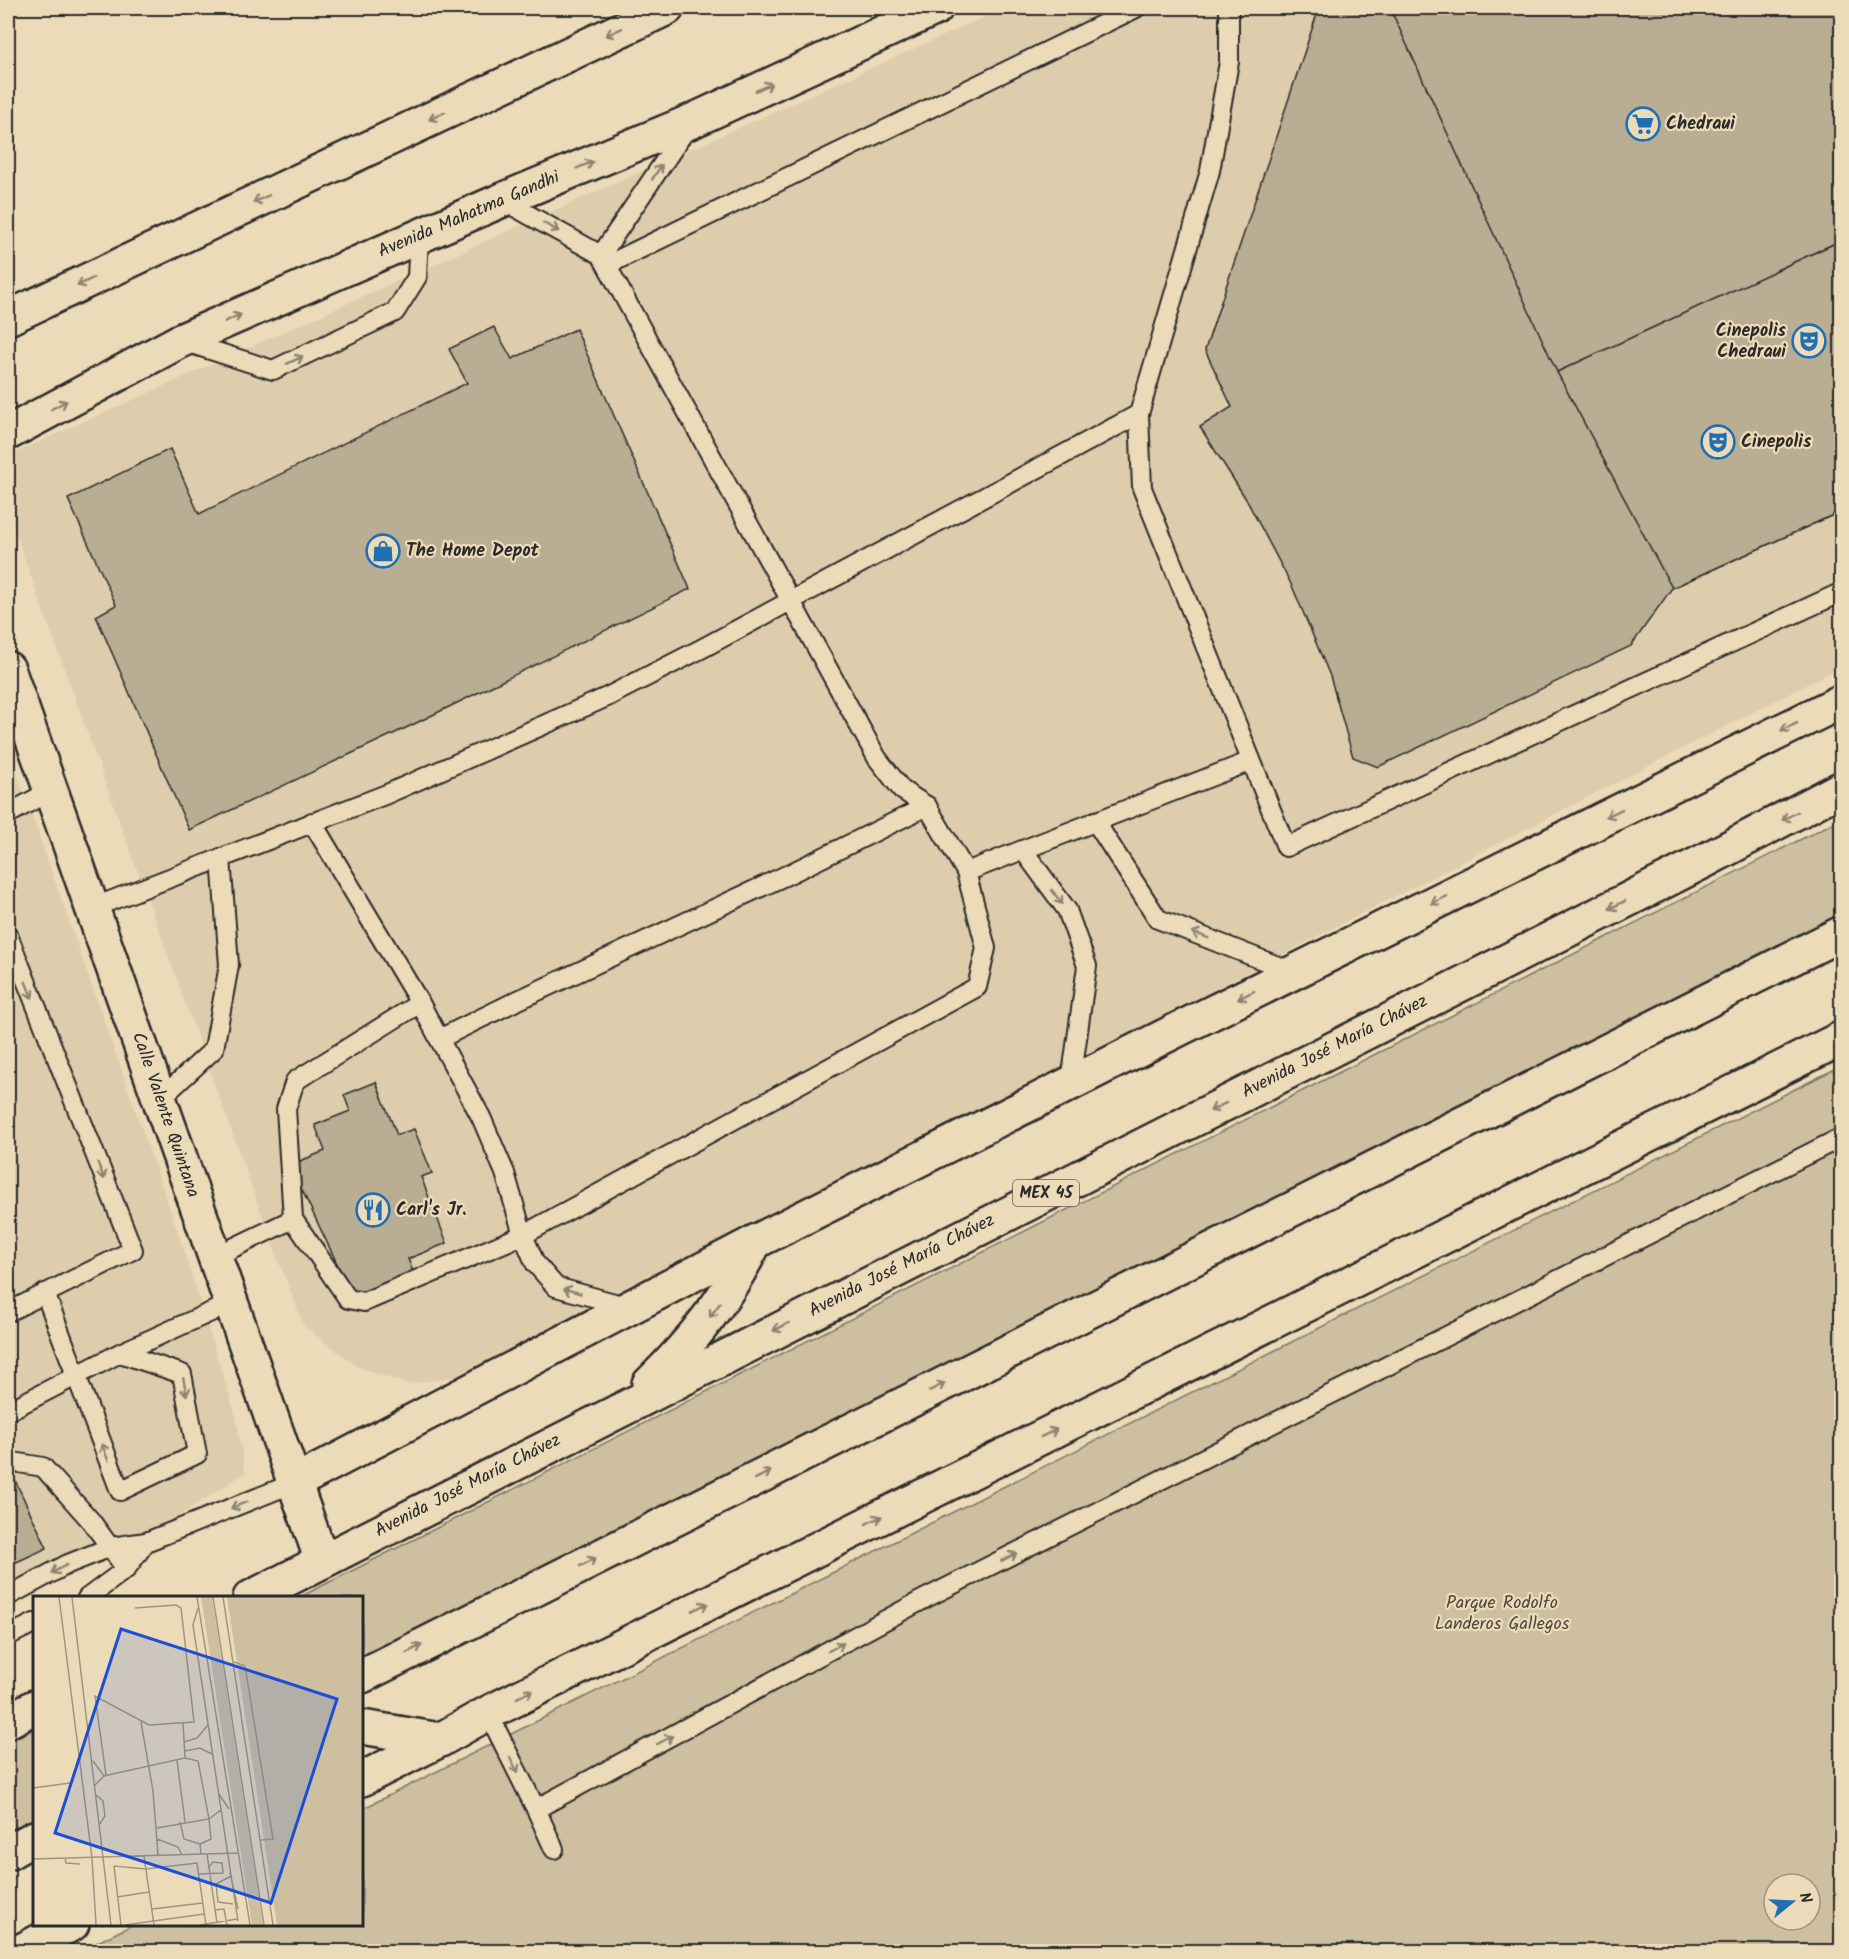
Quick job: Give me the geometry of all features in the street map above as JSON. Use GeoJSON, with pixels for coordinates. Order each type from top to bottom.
{"type":"FeatureCollection","features":[{"type":"Feature","properties":{"kind":"main road"},"geometry":{"type":"LineString","coordinates":[[8,318],[667,8]]}},
{"type":"Feature","properties":{"kind":"main road","name":"Avenida Mahatma Gandhi"},"geometry":{"type":"LineString","coordinates":[[8,433],[180,341],[502,200],[692,121],[936,8]]}},
{"type":"Feature","properties":{"kind":"main road","name":"Calle Valente Quintana"},"geometry":{"type":"LineString","coordinates":[[8,669],[322,1561]]}},
{"type":"Feature","properties":{"kind":"main road"},"geometry":{"type":"LineString","coordinates":[[294,1483],[629,1307],[1071,1082],[1842,701]]}},
{"type":"Feature","properties":{"kind":"main road","name":"Avenida José María Chávez"},"geometry":{"type":"LineString","coordinates":[[254,1596],[1695,865],[1842,788]]}},
{"type":"Feature","properties":{"kind":"main road"},"geometry":{"type":"LineString","coordinates":[[363,1675],[1842,933]]}},
{"type":"Feature","properties":{"kind":"main road"},"geometry":{"type":"LineString","coordinates":[[363,1778],[488,1713],[1842,1038]]}},
{"type":"Feature","properties":{"kind":"main road"},"geometry":{"type":"LineString","coordinates":[[613,1412],[645,1388],[700,1331],[739,1273],[755,1242]]}},
{"type":"Feature","properties":{"kind":"main road"},"geometry":{"type":"LineString","coordinates":[[8,1721],[33,1708]]}},
{"type":"Feature","properties":{"kind":"main road"},"geometry":{"type":"LineString","coordinates":[[363,1727],[440,1740]]}},
{"type":"Feature","properties":{"kind":"main road"},"geometry":{"type":"LineString","coordinates":[[8,1853],[33,1839]]}},
{"type":"Feature","properties":{"kind":"main road"},"geometry":{"type":"LineString","coordinates":[[19,1952],[68,1926]]}},
{"type":"Feature","properties":{"kind":"lane"},"geometry":{"type":"LineString","coordinates":[[604,260],[1136,8]]}},
{"type":"Feature","properties":{"kind":"lane"},"geometry":{"type":"LineString","coordinates":[[1229,8],[1228,62],[1210,171],[1139,414],[1142,488],[1286,847],[1842,592]]}},
{"type":"Feature","properties":{"kind":"lane"},"geometry":{"type":"LineString","coordinates":[[604,260],[692,121]]}},
{"type":"Feature","properties":{"kind":"lane"},"geometry":{"type":"LineString","coordinates":[[420,1003],[295,1081],[286,1108],[293,1219],[348,1299],[364,1302],[523,1234],[976,987],[986,948],[966,872],[927,806],[902,790],[877,758],[604,260],[502,200]]}},
{"type":"Feature","properties":{"kind":"lane"},"geometry":{"type":"LineString","coordinates":[[180,341],[273,370],[395,312],[417,277],[419,236]]}},
{"type":"Feature","properties":{"kind":"lane"},"geometry":{"type":"LineString","coordinates":[[92,908],[387,794],[607,697],[1139,414]]}},
{"type":"Feature","properties":{"kind":"lane"},"geometry":{"type":"LineString","coordinates":[[966,872],[1251,761]]}},
{"type":"Feature","properties":{"kind":"lane"},"geometry":{"type":"LineString","coordinates":[[8,814],[50,790]]}},
{"type":"Feature","properties":{"kind":"lane"},"geometry":{"type":"LineString","coordinates":[[439,1039],[513,1002],[791,873],[927,806]]}},
{"type":"Feature","properties":{"kind":"lane"},"geometry":{"type":"LineString","coordinates":[[1095,821],[1158,919],[1293,972]]}},
{"type":"Feature","properties":{"kind":"lane"},"geometry":{"type":"LineString","coordinates":[[312,822],[420,1003],[481,1117],[501,1164],[523,1234],[536,1263],[556,1287],[629,1307]]}},
{"type":"Feature","properties":{"kind":"lane"},"geometry":{"type":"LineString","coordinates":[[1023,850],[1067,910],[1087,966],[1071,1082]]}},
{"type":"Feature","properties":{"kind":"lane"},"geometry":{"type":"LineString","coordinates":[[159,1100],[214,1049],[229,965],[221,858]]}},
{"type":"Feature","properties":{"kind":"lane"},"geometry":{"type":"LineString","coordinates":[[8,935],[133,1251],[8,1312]]}},
{"type":"Feature","properties":{"kind":"lane"},"geometry":{"type":"LineString","coordinates":[[536,1809],[926,1598],[1842,1137]]}},
{"type":"Feature","properties":{"kind":"lane"},"geometry":{"type":"LineString","coordinates":[[214,1257],[293,1219]]}},
{"type":"Feature","properties":{"kind":"lane"},"geometry":{"type":"LineString","coordinates":[[45,1293],[120,1491],[197,1454],[182,1374],[120,1353]]}},
{"type":"Feature","properties":{"kind":"lane"},"geometry":{"type":"LineString","coordinates":[[8,1411],[120,1353],[231,1304]]}},
{"type":"Feature","properties":{"kind":"lane"},"geometry":{"type":"LineString","coordinates":[[8,1464],[13,1462],[43,1467],[111,1547],[126,1569]]}},
{"type":"Feature","properties":{"kind":"lane"},"geometry":{"type":"LineString","coordinates":[[8,1596],[68,1564],[111,1547],[146,1542],[294,1483]]}},
{"type":"Feature","properties":{"kind":"lane"},"geometry":{"type":"LineString","coordinates":[[90,1596],[126,1569],[146,1542]]}},
{"type":"Feature","properties":{"kind":"lane"},"geometry":{"type":"LineString","coordinates":[[8,1636],[33,1624]]}},
{"type":"Feature","properties":{"kind":"lane"},"geometry":{"type":"LineString","coordinates":[[488,1713],[554,1849]]}},
{"type":"Feature","properties":{"kind":"shaded area","name":"Chedraui"},"geometry":{"type":"Polygon","coordinates":[[[1005,8],[1841,8],[1841,667],[463,1376],[406,1384],[358,1367],[304,1326],[280,1265],[8,513],[8,456],[1005,8]]]}},
{"type":"Feature","properties":{"kind":"shaded area"},"geometry":{"type":"Polygon","coordinates":[[[8,747],[178,1232],[236,1417],[245,1473],[171,1521],[8,1605],[8,747]]]}},
{"type":"Feature","properties":{"kind":"green space"},"geometry":{"type":"Polygon","coordinates":[[[1841,819],[1841,922],[363,1673],[363,1596],[302,1596],[1841,819]]]}},
{"type":"Feature","properties":{"kind":"green space","name":"Parque Rodolfo Landeros Gallegos"},"geometry":{"type":"Polygon","coordinates":[[[1841,1066],[1841,1951],[78,1952],[130,1926],[363,1926],[363,1808],[1841,1066]]]}},
{"type":"Feature","properties":{"kind":"green space"},"geometry":{"type":"Polygon","coordinates":[[[33,1730],[33,1834],[8,1847],[8,1742],[33,1730]]]}},
{"type":"Feature","properties":{"kind":"building"},"geometry":{"type":"Polygon","coordinates":[[[1319,8],[1842,8],[1842,511],[1672,588],[1631,646],[1378,767],[1353,757],[1330,676],[1292,586],[1246,499],[1200,427],[1232,407],[1205,350],[1319,8]]]}},
{"type":"Feature","properties":{"kind":"building","name":"Chedraui"},"geometry":{"type":"Polygon","coordinates":[[[1390,8],[1842,8],[1842,240],[1557,372],[1390,8]]]}},
{"type":"Feature","properties":{"kind":"building","name":"Cinepolis"},"geometry":{"type":"Polygon","coordinates":[[[1842,240],[1842,511],[1672,588],[1557,372],[1842,240]]]}},
{"type":"Feature","properties":{"kind":"building","name":"The Home Depot"},"geometry":{"type":"Polygon","coordinates":[[[494,327],[512,359],[576,329],[690,589],[408,727],[189,830],[96,616],[116,605],[68,499],[170,449],[199,514],[467,383],[449,349],[494,327]]]}},
{"type":"Feature","properties":{"kind":"building","name":"Carl's Jr."},"geometry":{"type":"Polygon","coordinates":[[[376,1082],[397,1135],[414,1129],[432,1173],[421,1177],[447,1243],[408,1259],[414,1274],[353,1297],[290,1165],[325,1151],[315,1125],[350,1111],[344,1095],[376,1082]]]}},
{"type":"Feature","properties":{"kind":"building"},"geometry":{"type":"Polygon","coordinates":[[[14,1478],[47,1548],[8,1566],[8,1481],[14,1478]]]}},
{"type":"Feature","properties":{"kind":"place","name":"Chedraui"},"geometry":{"type":"Point","coordinates":[1643,124]}},
{"type":"Feature","properties":{"kind":"place","name":"Cinepolis Chedraui"},"geometry":{"type":"Point","coordinates":[1809,341]}},
{"type":"Feature","properties":{"kind":"place","name":"Cinepolis"},"geometry":{"type":"Point","coordinates":[1718,442]}},
{"type":"Feature","properties":{"kind":"place","name":"The Home Depot"},"geometry":{"type":"Point","coordinates":[383,551]}},
{"type":"Feature","properties":{"kind":"place","name":"Carl's Jr."},"geometry":{"type":"Point","coordinates":[373,1210]}}]}
